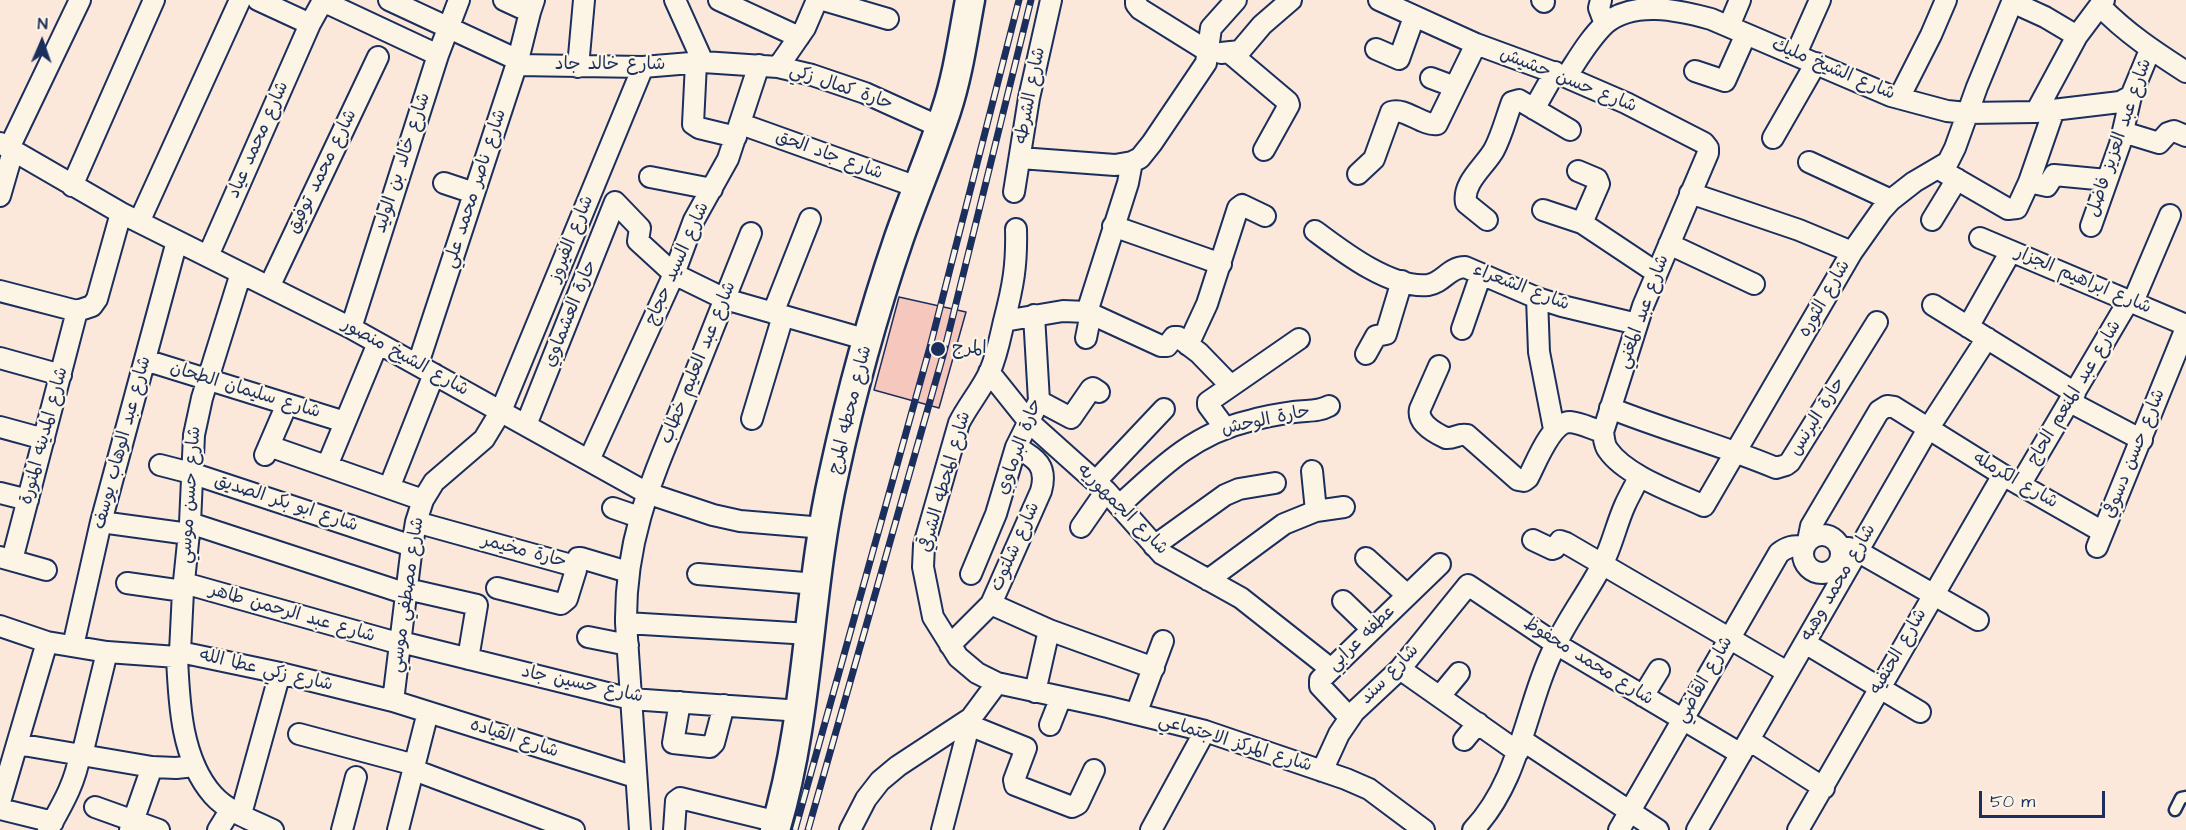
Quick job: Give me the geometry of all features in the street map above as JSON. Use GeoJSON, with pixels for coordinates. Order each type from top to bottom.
{"type":"FeatureCollection","features":[{"type":"Feature","properties":{"kind":"main road","name":"شارع محطه المرج"},"geometry":{"type":"LineString","coordinates":[[777,826],[801,711],[816,584],[833,474],[868,340],[898,240],[952,91],[969,0]]}},
{"type":"Feature","properties":{"kind":"street"},"geometry":{"type":"LineString","coordinates":[[0,196],[7,147],[80,0]]}},
{"type":"Feature","properties":{"kind":"street"},"geometry":{"type":"LineString","coordinates":[[72,186],[154,0]]}},
{"type":"Feature","properties":{"kind":"street"},"geometry":{"type":"LineString","coordinates":[[0,291],[77,311],[92,306],[97,300],[130,218],[240,0]]}},
{"type":"Feature","properties":{"kind":"street"},"geometry":{"type":"LineString","coordinates":[[258,0],[310,24]]}},
{"type":"Feature","properties":{"kind":"street"},"geometry":{"type":"LineString","coordinates":[[389,0],[518,62]]}},
{"type":"Feature","properties":{"kind":"street","name":"شارع خالد بن الوليد"},"geometry":{"type":"LineString","coordinates":[[351,328],[438,55],[459,0]]}},
{"type":"Feature","properties":{"kind":"street"},"geometry":{"type":"LineString","coordinates":[[504,0],[532,6]]}},
{"type":"Feature","properties":{"kind":"street"},"geometry":{"type":"LineString","coordinates":[[578,67],[584,0]]}},
{"type":"Feature","properties":{"kind":"street"},"geometry":{"type":"LineString","coordinates":[[675,0],[699,63]]}},
{"type":"Feature","properties":{"kind":"street"},"geometry":{"type":"LineString","coordinates":[[719,0],[799,37]]}},
{"type":"Feature","properties":{"kind":"street"},"geometry":{"type":"LineString","coordinates":[[778,67],[799,37],[817,0]]}},
{"type":"Feature","properties":{"kind":"street"},"geometry":{"type":"LineString","coordinates":[[823,0],[888,19]]}},
{"type":"Feature","properties":{"kind":"street","name":"شارع الشرطه"},"geometry":{"type":"LineString","coordinates":[[1014,192],[1029,98],[1051,0]]}},
{"type":"Feature","properties":{"kind":"street"},"geometry":{"type":"LineString","coordinates":[[1136,0],[1140,9],[1209,52],[1230,53],[1240,51],[1262,26],[1291,0]]}},
{"type":"Feature","properties":{"kind":"street"},"geometry":{"type":"LineString","coordinates":[[1020,158],[1115,165],[1140,158],[1206,63],[1211,28],[1236,0]]}},
{"type":"Feature","properties":{"kind":"street","name":"شارع حسن حشيش"},"geometry":{"type":"LineString","coordinates":[[1379,0],[1476,44],[1560,75],[1626,103],[1704,143],[1708,153],[1690,193]]}},
{"type":"Feature","properties":{"kind":"street"},"geometry":{"type":"LineString","coordinates":[[1601,0],[1599,8],[1605,24]]}},
{"type":"Feature","properties":{"kind":"street"},"geometry":{"type":"LineString","coordinates":[[1695,71],[1725,81],[1738,30],[1740,0]]}},
{"type":"Feature","properties":{"kind":"street"},"geometry":{"type":"LineString","coordinates":[[1796,54],[1820,0]]}},
{"type":"Feature","properties":{"kind":"street"},"geometry":{"type":"LineString","coordinates":[[1899,98],[1946,0]]}},
{"type":"Feature","properties":{"kind":"street"},"geometry":{"type":"LineString","coordinates":[[2013,1],[2078,36]]}},
{"type":"Feature","properties":{"kind":"street","name":"شارع الثوره"},"geometry":{"type":"LineString","coordinates":[[1640,477],[1704,506],[1852,252],[1891,200],[1914,182],[1948,162],[2013,1]]}},
{"type":"Feature","properties":{"kind":"street"},"geometry":{"type":"LineString","coordinates":[[1939,169],[2008,209],[2017,208],[2029,182],[2045,111],[2078,36],[2102,3],[2123,29],[2150,50],[2186,72]]}},
{"type":"Feature","properties":{"kind":"street","name":"شارع محمد عياد"},"geometry":{"type":"LineString","coordinates":[[208,256],[320,6],[331,5],[438,55]]}},
{"type":"Feature","properties":{"kind":"street","name":"شارع الشيخ مليك"},"geometry":{"type":"LineString","coordinates":[[1534,109],[1560,75],[1605,24],[1625,11],[1670,5],[1738,30],[1899,98],[1947,111],[1967,113],[2045,111],[2120,102],[2131,96]]}},
{"type":"Feature","properties":{"kind":"street","name":"شارع ناصر محمد علي"},"geometry":{"type":"LineString","coordinates":[[389,488],[426,369],[474,193],[518,62],[532,6]]}},
{"type":"Feature","properties":{"kind":"street"},"geometry":{"type":"LineString","coordinates":[[1376,49],[1399,59],[1414,17]]}},
{"type":"Feature","properties":{"kind":"street"},"geometry":{"type":"LineString","coordinates":[[1358,174],[1374,159],[1391,112],[1397,111],[1430,124],[1437,124],[1476,44]]}},
{"type":"Feature","properties":{"kind":"street","name":"شارع عبد العزيز فاضل"},"geometry":{"type":"LineString","coordinates":[[2091,226],[2123,132],[2131,96],[2150,50]]}},
{"type":"Feature","properties":{"kind":"street"},"geometry":{"type":"LineString","coordinates":[[1230,53],[1288,102],[1289,105],[1264,150]]}},
{"type":"Feature","properties":{"kind":"street","name":"شارع محمد توفيق"},"geometry":{"type":"LineString","coordinates":[[269,287],[378,57]]}},
{"type":"Feature","properties":{"kind":"street","name":"شارع خالد جاد"},"geometry":{"type":"LineString","coordinates":[[518,62],[578,67],[643,67],[699,63]]}},
{"type":"Feature","properties":{"kind":"street","name":"حارة كمال زكي"},"geometry":{"type":"LineString","coordinates":[[699,63],[778,67],[812,75],[865,93],[940,127]]}},
{"type":"Feature","properties":{"kind":"street","name":"شارع جاد الحق"},"geometry":{"type":"LineString","coordinates":[[699,63],[693,124],[699,128],[739,130],[917,187]]}},
{"type":"Feature","properties":{"kind":"street"},"geometry":{"type":"LineString","coordinates":[[1773,138],[1815,63]]}},
{"type":"Feature","properties":{"kind":"street","name":"شارع السيد حجاج"},"geometry":{"type":"LineString","coordinates":[[588,460],[674,274],[694,220],[728,159],[759,65]]}},
{"type":"Feature","properties":{"kind":"street","name":"شارع الفيروز"},"geometry":{"type":"LineString","coordinates":[[501,411],[643,67]]}},
{"type":"Feature","properties":{"kind":"street"},"geometry":{"type":"LineString","coordinates":[[1431,78],[1455,87]]}},
{"type":"Feature","properties":{"kind":"street"},"geometry":{"type":"LineString","coordinates":[[1487,220],[1466,203],[1466,196],[1473,178],[1496,147],[1512,102],[1519,100],[1570,130]]}},
{"type":"Feature","properties":{"kind":"street"},"geometry":{"type":"LineString","coordinates":[[2123,132],[2159,143],[2168,133],[2174,131],[2186,136]]}},
{"type":"Feature","properties":{"kind":"street","name":"شارع الشيخ منصور"},"geometry":{"type":"LineString","coordinates":[[7,147],[130,218],[351,328],[647,493],[713,515],[740,521],[824,528]]}},
{"type":"Feature","properties":{"kind":"street"},"geometry":{"type":"LineString","coordinates":[[1086,338],[1089,313],[1113,226],[1128,183],[1132,162]]}},
{"type":"Feature","properties":{"kind":"street"},"geometry":{"type":"LineString","coordinates":[[1809,162],[1891,200]]}},
{"type":"Feature","properties":{"kind":"street"},"geometry":{"type":"LineString","coordinates":[[1578,171],[1597,179],[1599,184],[1581,224]]}},
{"type":"Feature","properties":{"kind":"street"},"geometry":{"type":"LineString","coordinates":[[2029,182],[2047,186],[2054,175],[2107,180]]}},
{"type":"Feature","properties":{"kind":"street"},"geometry":{"type":"LineString","coordinates":[[650,177],[712,189]]}},
{"type":"Feature","properties":{"kind":"street"},"geometry":{"type":"LineString","coordinates":[[1932,220],[1957,179]]}},
{"type":"Feature","properties":{"kind":"street"},"geometry":{"type":"LineString","coordinates":[[444,183],[474,193]]}},
{"type":"Feature","properties":{"kind":"street"},"geometry":{"type":"LineString","coordinates":[[1690,193],[1830,241],[1852,252]]}},
{"type":"Feature","properties":{"kind":"street","name":"شارع عبد المغني"},"geometry":{"type":"LineString","coordinates":[[1602,432],[1637,324],[1690,193]]}},
{"type":"Feature","properties":{"kind":"street","name":"حارة العشماوي"},"geometry":{"type":"LineString","coordinates":[[526,425],[615,202],[640,228],[638,241],[674,274]]}},
{"type":"Feature","properties":{"kind":"street"},"geometry":{"type":"LineString","coordinates":[[1188,345],[1207,304],[1238,208],[1246,205],[1265,216]]}},
{"type":"Feature","properties":{"kind":"street"},"geometry":{"type":"LineString","coordinates":[[1542,210],[1581,224],[1657,273]]}},
{"type":"Feature","properties":{"kind":"street","name":"شارع عبد المنعم الحاج"},"geometry":{"type":"LineString","coordinates":[[2020,485],[2131,301],[2170,215]]}},
{"type":"Feature","properties":{"kind":"street"},"geometry":{"type":"LineString","coordinates":[[752,418],[778,314],[810,219]]}},
{"type":"Feature","properties":{"kind":"street"},"geometry":{"type":"LineString","coordinates":[[1113,226],[1221,264]]}},
{"type":"Feature","properties":{"kind":"street","name":"شارع المحطه الشرقي"},"geometry":{"type":"LineString","coordinates":[[997,684],[977,673],[958,657],[950,645],[933,617],[923,567],[924,545],[959,423],[989,372],[1013,291],[1017,260],[1016,229]]}},
{"type":"Feature","properties":{"kind":"street","name":"شارع الشعراء"},"geometry":{"type":"LineString","coordinates":[[1315,231],[1356,261],[1383,275],[1402,281],[1431,285],[1458,267],[1465,267],[1562,306],[1637,324]]}},
{"type":"Feature","properties":{"kind":"street","name":"شارع عبد العليم خطاب"},"geometry":{"type":"LineString","coordinates":[[640,830],[626,623],[628,572],[639,517],[647,493],[752,233]]}},
{"type":"Feature","properties":{"kind":"street","name":"شارع ابراهيم الجزار"},"geometry":{"type":"LineString","coordinates":[[1980,238],[2131,301],[2186,327]]}},
{"type":"Feature","properties":{"kind":"street","name":"شارع عبد الوهاب يوسف"},"geometry":{"type":"LineString","coordinates":[[73,646],[101,522],[177,241]]}},
{"type":"Feature","properties":{"kind":"street"},"geometry":{"type":"LineString","coordinates":[[1669,244],[1754,284]]}},
{"type":"Feature","properties":{"kind":"street"},"geometry":{"type":"LineString","coordinates":[[1968,327],[2012,251]]}},
{"type":"Feature","properties":{"kind":"street","name":"شارع حسن موسي"},"geometry":{"type":"LineString","coordinates":[[241,273],[195,426],[178,654],[179,695],[183,725],[201,780],[214,796],[236,812],[273,830]]}},
{"type":"Feature","properties":{"kind":"street"},"geometry":{"type":"LineString","coordinates":[[674,274],[725,299],[868,340]]}},
{"type":"Feature","properties":{"kind":"street"},"geometry":{"type":"LineString","coordinates":[[1462,329],[1481,274]]}},
{"type":"Feature","properties":{"kind":"street"},"geometry":{"type":"LineString","coordinates":[[1366,354],[1376,336],[1386,334],[1402,281]]}},
{"type":"Feature","properties":{"kind":"street"},"geometry":{"type":"LineString","coordinates":[[1538,298],[1539,352],[1554,429]]}},
{"type":"Feature","properties":{"kind":"street"},"geometry":{"type":"LineString","coordinates":[[1933,305],[1987,338],[2072,398],[2142,440]]}},
{"type":"Feature","properties":{"kind":"street"},"geometry":{"type":"LineString","coordinates":[[1004,321],[1063,310],[1089,313],[1161,346],[1167,346],[1174,337],[1178,337],[1199,353],[1231,387]]}},
{"type":"Feature","properties":{"kind":"street","name":"شارع المدينه المنورة"},"geometry":{"type":"LineString","coordinates":[[6,559],[28,500],[77,311]]}},
{"type":"Feature","properties":{"kind":"street","name":"حارة البرماوي"},"geometry":{"type":"LineString","coordinates":[[971,574],[996,514],[1016,447],[1039,400],[1034,315]]}},
{"type":"Feature","properties":{"kind":"street","name":"حارة البرنس"},"geometry":{"type":"LineString","coordinates":[[1737,451],[1776,468],[1786,465],[1877,322]]}},
{"type":"Feature","properties":{"kind":"street","name":"شارع حسن دسوقي"},"geometry":{"type":"LineString","coordinates":[[2100,539],[2186,327]]}},
{"type":"Feature","properties":{"kind":"street","name":"شارع محمد وهبه"},"geometry":{"type":"LineString","coordinates":[[1697,830],[1804,643],[1849,550],[1987,338]]}},
{"type":"Feature","properties":{"kind":"street"},"geometry":{"type":"LineString","coordinates":[[1225,428],[1207,404],[1299,339]]}},
{"type":"Feature","properties":{"kind":"street"},"geometry":{"type":"LineString","coordinates":[[327,466],[378,343]]}},
{"type":"Feature","properties":{"kind":"street"},"geometry":{"type":"LineString","coordinates":[[0,358],[61,375]]}},
{"type":"Feature","properties":{"kind":"street","name":"شارع سليمان الطحان"},"geometry":{"type":"LineString","coordinates":[[146,360],[345,422]]}},
{"type":"Feature","properties":{"kind":"street"},"geometry":{"type":"LineString","coordinates":[[1439,366],[1419,409],[1421,421],[1446,438],[1467,435],[1518,480],[1524,481],[1528,478],[1554,429],[1562,423],[1571,422],[1602,432],[1606,448],[1640,477],[1624,505],[1616,535],[1602,565],[1556,644],[1542,676],[1520,746],[1496,801],[1473,830]]}},
{"type":"Feature","properties":{"kind":"street","name":"شارع الجمهوريه"},"geometry":{"type":"LineString","coordinates":[[989,372],[1029,422],[1107,492],[1154,546],[1173,561],[1241,598],[1331,669]]}},
{"type":"Feature","properties":{"kind":"street"},"geometry":{"type":"LineString","coordinates":[[1039,400],[1070,418],[1091,389],[1099,392]]}},
{"type":"Feature","properties":{"kind":"street"},"geometry":{"type":"LineString","coordinates":[[286,404],[267,451],[327,466],[423,500]]}},
{"type":"Feature","properties":{"kind":"street","name":"حارة الوحش"},"geometry":{"type":"LineString","coordinates":[[1107,492],[1225,428],[1294,412],[1322,410],[1329,406]]}},
{"type":"Feature","properties":{"kind":"street"},"geometry":{"type":"LineString","coordinates":[[1849,550],[1836,567],[1824,573],[1811,571],[1803,560],[1811,526],[1883,407],[1894,407],[1928,429]]}},
{"type":"Feature","properties":{"kind":"street"},"geometry":{"type":"LineString","coordinates":[[1610,408],[1647,423],[1737,451]]}},
{"type":"Feature","properties":{"kind":"street"},"geometry":{"type":"LineString","coordinates":[[1082,527],[1164,409]]}},
{"type":"Feature","properties":{"kind":"street","name":"شارع مصطفي موسي"},"geometry":{"type":"LineString","coordinates":[[393,701],[412,546],[423,500],[434,482],[484,439],[501,411]]}},
{"type":"Feature","properties":{"kind":"street"},"geometry":{"type":"LineString","coordinates":[[0,427],[44,439]]}},
{"type":"Feature","properties":{"kind":"street","name":"شارع الكرمله"},"geometry":{"type":"LineString","coordinates":[[1928,429],[2020,485],[2100,539]]}},
{"type":"Feature","properties":{"kind":"street","name":"شارع شلتوت"},"geometry":{"type":"LineString","coordinates":[[950,645],[991,604],[1044,482],[1040,465],[1034,457],[1016,447]]}},
{"type":"Feature","properties":{"kind":"street","name":"شارع ابو بكر الصديق"},"geometry":{"type":"LineString","coordinates":[[160,465],[191,473],[412,546]]}},
{"type":"Feature","properties":{"kind":"street"},"geometry":{"type":"LineString","coordinates":[[1312,471],[1316,511]]}},
{"type":"Feature","properties":{"kind":"street","name":"شارع الحنفيه"},"geometry":{"type":"LineString","coordinates":[[1798,830],[2003,475]]}},
{"type":"Feature","properties":{"kind":"street"},"geometry":{"type":"LineString","coordinates":[[1154,546],[1226,495],[1239,489],[1275,483]]}},
{"type":"Feature","properties":{"kind":"street"},"geometry":{"type":"LineString","coordinates":[[0,493],[28,500]]}},
{"type":"Feature","properties":{"kind":"street"},"geometry":{"type":"LineString","coordinates":[[1208,580],[1284,524],[1316,511],[1344,507]]}},
{"type":"Feature","properties":{"kind":"street"},"geometry":{"type":"LineString","coordinates":[[613,508],[639,517]]}},
{"type":"Feature","properties":{"kind":"street"},"geometry":{"type":"LineString","coordinates":[[101,522],[189,529],[407,591],[477,605],[468,659]]}},
{"type":"Feature","properties":{"kind":"street","name":"حارة مخيمر"},"geometry":{"type":"LineString","coordinates":[[416,522],[575,565],[578,558],[581,558],[628,572]]}},
{"type":"Feature","properties":{"kind":"street"},"geometry":{"type":"LineString","coordinates":[[1806,544],[1820,535],[1833,538],[1849,550],[1978,620]]}},
{"type":"Feature","properties":{"kind":"street"},"geometry":{"type":"LineString","coordinates":[[1533,540],[1552,549],[1560,541],[1566,543],[1787,672]]}},
{"type":"Feature","properties":{"kind":"street","name":"شارع القاضي"},"geometry":{"type":"LineString","coordinates":[[1619,830],[1779,554],[1786,548],[1806,544]]}},
{"type":"Feature","properties":{"kind":"street"},"geometry":{"type":"LineString","coordinates":[[1366,558],[1407,596]]}},
{"type":"Feature","properties":{"kind":"street"},"geometry":{"type":"LineString","coordinates":[[6,559],[46,570]]}},
{"type":"Feature","properties":{"kind":"street","name":"عطفه عرابي"},"geometry":{"type":"LineString","coordinates":[[1350,718],[1320,686],[1321,678],[1440,564]]}},
{"type":"Feature","properties":{"kind":"street"},"geometry":{"type":"LineString","coordinates":[[497,588],[561,604],[567,599],[576,570],[575,565]]}},
{"type":"Feature","properties":{"kind":"street"},"geometry":{"type":"LineString","coordinates":[[698,574],[816,584]]}},
{"type":"Feature","properties":{"kind":"street","name":"شارع عبد الرحمن طاهر"},"geometry":{"type":"LineString","coordinates":[[128,583],[183,587],[401,643]]}},
{"type":"Feature","properties":{"kind":"street","name":"شارع محمد محفوظ"},"geometry":{"type":"LineString","coordinates":[[1468,585],[1556,644],[1682,720],[1745,747],[1824,788]]}},
{"type":"Feature","properties":{"kind":"street","name":"شارع سند"},"geometry":{"type":"LineString","coordinates":[[1322,771],[1339,734],[1350,718],[1400,669],[1468,585]]}},
{"type":"Feature","properties":{"kind":"street"},"geometry":{"type":"LineString","coordinates":[[1343,601],[1372,629]]}},
{"type":"Feature","properties":{"kind":"street"},"geometry":{"type":"LineString","coordinates":[[991,604],[1049,630],[1154,668]]}},
{"type":"Feature","properties":{"kind":"street"},"geometry":{"type":"LineString","coordinates":[[626,623],[810,634]]}},
{"type":"Feature","properties":{"kind":"street","name":"شارع زكي عطا الله"},"geometry":{"type":"LineString","coordinates":[[0,626],[47,642],[107,652],[178,654],[280,673],[393,701]]}},
{"type":"Feature","properties":{"kind":"street"},"geometry":{"type":"LineString","coordinates":[[1035,692],[1049,630]]}},
{"type":"Feature","properties":{"kind":"street"},"geometry":{"type":"LineString","coordinates":[[588,637],[628,645]]}},
{"type":"Feature","properties":{"kind":"street"},"geometry":{"type":"LineString","coordinates":[[1136,714],[1163,641]]}},
{"type":"Feature","properties":{"kind":"street"},"geometry":{"type":"LineString","coordinates":[[0,802],[47,642]]}},
{"type":"Feature","properties":{"kind":"street","name":"شارع حسين جاد"},"geometry":{"type":"LineString","coordinates":[[401,643],[631,699],[801,711]]}},
{"type":"Feature","properties":{"kind":"street"},"geometry":{"type":"LineString","coordinates":[[1804,643],[1920,712]]}},
{"type":"Feature","properties":{"kind":"street"},"geometry":{"type":"LineString","coordinates":[[0,810],[50,826],[71,790],[107,652]]}},
{"type":"Feature","properties":{"kind":"street"},"geometry":{"type":"LineString","coordinates":[[1400,669],[1478,723],[1658,830]]}},
{"type":"Feature","properties":{"kind":"street"},"geometry":{"type":"LineString","coordinates":[[1643,696],[1659,670]]}},
{"type":"Feature","properties":{"kind":"street"},"geometry":{"type":"LineString","coordinates":[[218,830],[236,812],[280,673]]}},
{"type":"Feature","properties":{"kind":"street"},"geometry":{"type":"LineString","coordinates":[[1440,696],[1459,673]]}},
{"type":"Feature","properties":{"kind":"street"},"geometry":{"type":"LineString","coordinates":[[942,830],[970,722],[997,684]]}},
{"type":"Feature","properties":{"kind":"street","name":"شارع المركز الاجتماعي"},"geometry":{"type":"LineString","coordinates":[[997,684],[1205,730],[1370,789],[1424,830]]}},
{"type":"Feature","properties":{"kind":"street"},"geometry":{"type":"LineString","coordinates":[[1050,725],[1061,697]]}},
{"type":"Feature","properties":{"kind":"street","name":"شارع القياده"},"geometry":{"type":"LineString","coordinates":[[393,701],[635,777]]}},
{"type":"Feature","properties":{"kind":"street"},"geometry":{"type":"LineString","coordinates":[[680,702],[673,741],[676,744],[710,747],[714,743],[724,705]]}},
{"type":"Feature","properties":{"kind":"street"},"geometry":{"type":"LineString","coordinates":[[398,830],[428,712]]}},
{"type":"Feature","properties":{"kind":"street"},"geometry":{"type":"LineString","coordinates":[[970,722],[1026,747],[1014,781],[1015,785],[1076,807],[1094,770]]}},
{"type":"Feature","properties":{"kind":"street"},"geometry":{"type":"LineString","coordinates":[[850,830],[866,799],[880,781],[898,766],[970,722]]}},
{"type":"Feature","properties":{"kind":"street"},"geometry":{"type":"LineString","coordinates":[[1464,740],[1478,723]]}},
{"type":"Feature","properties":{"kind":"street"},"geometry":{"type":"LineString","coordinates":[[1151,830],[1205,730]]}},
{"type":"Feature","properties":{"kind":"street"},"geometry":{"type":"LineString","coordinates":[[299,734],[414,768],[574,830]]}},
{"type":"Feature","properties":{"kind":"street"},"geometry":{"type":"LineString","coordinates":[[17,744],[152,767],[195,766]]}},
{"type":"Feature","properties":{"kind":"street"},"geometry":{"type":"LineString","coordinates":[[132,826],[152,767]]}},
{"type":"Feature","properties":{"kind":"street"},"geometry":{"type":"LineString","coordinates":[[342,830],[356,777]]}},
{"type":"Feature","properties":{"kind":"street"},"geometry":{"type":"LineString","coordinates":[[674,830],[675,805],[680,798],[777,826]]}},
{"type":"Feature","properties":{"kind":"street"},"geometry":{"type":"LineString","coordinates":[[95,807],[132,826],[159,830]]}},
{"type":"Feature","properties":{"kind":"lane"},"geometry":{"type":"LineString","coordinates":[[2175,810],[2181,798],[2186,797]]}},
{"type":"Feature","properties":{"kind":"building"},"geometry":{"type":"Polygon","coordinates":[[[899,297],[966,312],[939,408],[874,390],[899,297]]]}},
{"type":"Feature","properties":{"kind":"railway"},"geometry":{"type":"LineString","coordinates":[[795,830],[930,347],[1019,0]]}},
{"type":"Feature","properties":{"kind":"railway"},"geometry":{"type":"LineString","coordinates":[[808,830],[944,352],[1031,0]]}},
{"type":"Feature","properties":{"kind":"place","name":"المرج"},"geometry":{"type":"Point","coordinates":[938,349]}}]}
